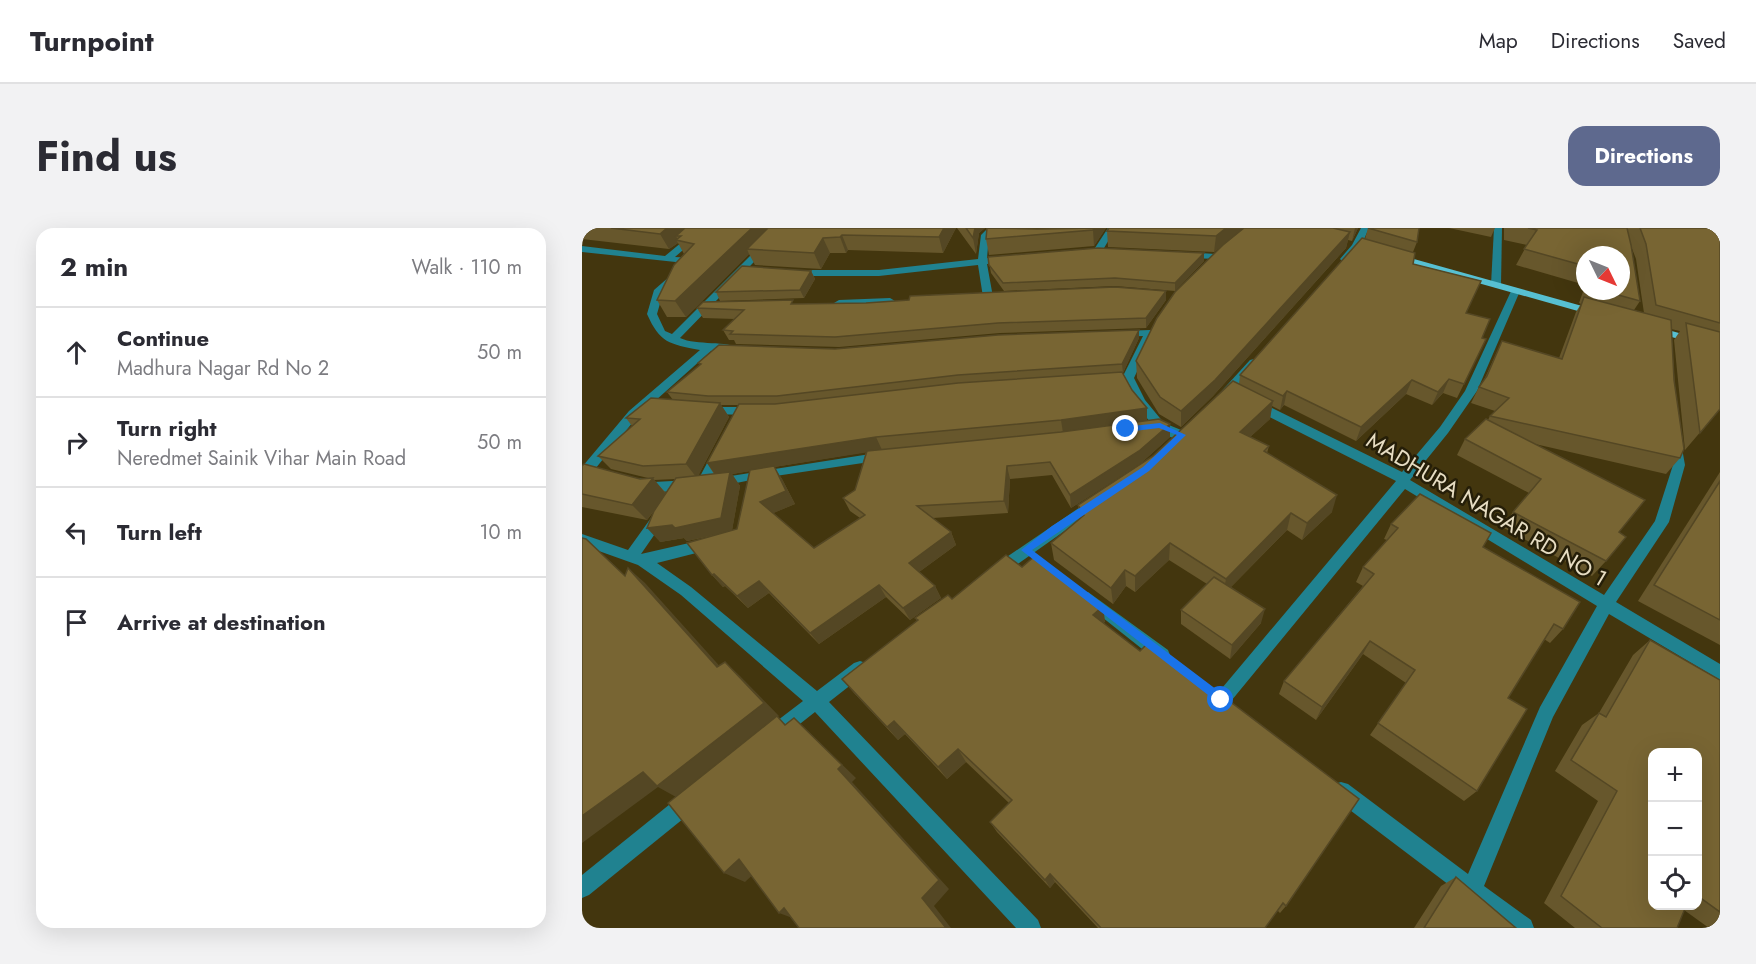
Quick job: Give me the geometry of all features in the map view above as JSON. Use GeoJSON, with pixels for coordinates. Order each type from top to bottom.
{"type":"FeatureCollection","features":[{"type":"Feature","properties":{"kind":"main road"},"geometry":{"type":"LineString","coordinates":[[1388,255],[1604,315]]}},
{"type":"Feature","properties":{"kind":"main road"},"geometry":{"type":"LineString","coordinates":[[1638,324],[1720,347]]}},
{"type":"Feature","properties":{"kind":"street"},"geometry":{"type":"LineString","coordinates":[[667,259],[704,228]]}},
{"type":"Feature","properties":{"kind":"street"},"geometry":{"type":"LineString","coordinates":[[994,228],[985,236],[982,261],[983,298],[999,296]]}},
{"type":"Feature","properties":{"kind":"street"},"geometry":{"type":"LineString","coordinates":[[1098,251],[1112,228]]}},
{"type":"Feature","properties":{"kind":"street"},"geometry":{"type":"LineString","coordinates":[[1170,254],[1213,261],[1254,228]]}},
{"type":"Feature","properties":{"kind":"street"},"geometry":{"type":"LineString","coordinates":[[1334,272],[1357,246],[1365,228]]}},
{"type":"Feature","properties":{"kind":"street"},"geometry":{"type":"LineString","coordinates":[[1496,285],[1498,228]]}},
{"type":"Feature","properties":{"kind":"street"},"geometry":{"type":"LineString","coordinates":[[674,338],[712,306],[741,269],[782,233]]}},
{"type":"Feature","properties":{"kind":"street"},"geometry":{"type":"LineString","coordinates":[[582,249],[693,261],[658,292],[652,314],[661,333],[681,343],[708,348],[751,350]]}},
{"type":"Feature","properties":{"kind":"street"},"geometry":{"type":"LineString","coordinates":[[1084,253],[1115,252]]}},
{"type":"Feature","properties":{"kind":"street"},"geometry":{"type":"LineString","coordinates":[[786,272],[879,273],[1022,258]]}},
{"type":"Feature","properties":{"kind":"street"},"geometry":{"type":"LineString","coordinates":[[741,269],[752,270]]}},
{"type":"Feature","properties":{"kind":"street"},"geometry":{"type":"LineString","coordinates":[[1239,714],[1216,696],[1403,481],[1444,430],[1471,391],[1515,291]]}},
{"type":"Feature","properties":{"kind":"street"},"geometry":{"type":"LineString","coordinates":[[828,304],[897,301]]}},
{"type":"Feature","properties":{"kind":"street"},"geometry":{"type":"LineString","coordinates":[[1104,334],[1153,328],[1123,379],[1155,426],[1186,431],[1168,448]]}},
{"type":"Feature","properties":{"kind":"street"},"geometry":{"type":"LineString","coordinates":[[1667,332],[1668,353]]}},
{"type":"Feature","properties":{"kind":"street"},"geometry":{"type":"LineString","coordinates":[[589,473],[633,414],[650,404],[708,348]]}},
{"type":"Feature","properties":{"kind":"street"},"geometry":{"type":"LineString","coordinates":[[1211,408],[1266,348]]}},
{"type":"Feature","properties":{"kind":"street","name":"MADHURA NAGAR RD NO 1"},"geometry":{"type":"LineString","coordinates":[[1228,391],[1403,481],[1720,673]]}},
{"type":"Feature","properties":{"kind":"street"},"geometry":{"type":"LineString","coordinates":[[691,409],[739,417],[772,411]]}},
{"type":"Feature","properties":{"kind":"street"},"geometry":{"type":"LineString","coordinates":[[1472,889],[1546,713],[1606,604],[1662,522],[1679,465],[1673,419]]}},
{"type":"Feature","properties":{"kind":"street"},"geometry":{"type":"LineString","coordinates":[[702,485],[725,443]]}},
{"type":"Feature","properties":{"kind":"street"},"geometry":{"type":"LineString","coordinates":[[632,481],[654,487],[750,482],[894,454]]}},
{"type":"Feature","properties":{"kind":"street"},"geometry":{"type":"LineString","coordinates":[[637,559],[682,486]]}},
{"type":"Feature","properties":{"kind":"street"},"geometry":{"type":"LineString","coordinates":[[987,578],[1109,492]]}},
{"type":"Feature","properties":{"kind":"street"},"geometry":{"type":"LineString","coordinates":[[582,539],[637,559],[686,591],[815,700],[1030,928]]}},
{"type":"Feature","properties":{"kind":"street"},"geometry":{"type":"LineString","coordinates":[[637,559],[729,539]]}},
{"type":"Feature","properties":{"kind":"street"},"geometry":{"type":"LineString","coordinates":[[1026,550],[1044,564]]}},
{"type":"Feature","properties":{"kind":"street"},"geometry":{"type":"LineString","coordinates":[[1072,586],[1174,664]]}},
{"type":"Feature","properties":{"kind":"street"},"geometry":{"type":"LineString","coordinates":[[759,745],[815,700],[872,659]]}},
{"type":"Feature","properties":{"kind":"street"},"geometry":{"type":"LineString","coordinates":[[1323,777],[1523,928]]}},
{"type":"Feature","properties":{"kind":"street"},"geometry":{"type":"LineString","coordinates":[[582,888],[703,790]]}},
{"type":"Feature","properties":{"kind":"building"},"geometry":{"type":"Polygon","coordinates":[[[611,228],[667,228],[660,234],[611,228]]]}},
{"type":"Feature","properties":{"kind":"building"},"geometry":{"type":"Polygon","coordinates":[[[685,228],[752,228],[675,301],[657,300],[674,265],[694,244],[676,240],[681,236],[676,236],[685,228]]]}},
{"type":"Feature","properties":{"kind":"building"},"geometry":{"type":"Polygon","coordinates":[[[768,228],[944,228],[939,237],[842,235],[823,238],[814,253],[747,249],[768,228]]]}},
{"type":"Feature","properties":{"kind":"building"},"geometry":{"type":"Polygon","coordinates":[[[966,228],[975,228],[973,238],[966,228]]]}},
{"type":"Feature","properties":{"kind":"building"},"geometry":{"type":"Polygon","coordinates":[[[987,228],[1094,228],[1093,230],[986,239],[987,228]]]}},
{"type":"Feature","properties":{"kind":"building"},"geometry":{"type":"Polygon","coordinates":[[[1109,228],[1226,228],[1216,236],[1107,231],[1109,228]]]}},
{"type":"Feature","properties":{"kind":"building"},"geometry":{"type":"Polygon","coordinates":[[[1244,228],[1333,228],[1350,232],[1215,380],[1181,411],[1160,397],[1136,361],[1157,318],[1175,292],[1223,245],[1244,228]]]}},
{"type":"Feature","properties":{"kind":"building"},"geometry":{"type":"Polygon","coordinates":[[[1368,228],[1419,228],[1417,242],[1368,228]]]}},
{"type":"Feature","properties":{"kind":"building"},"geometry":{"type":"Polygon","coordinates":[[[1528,228],[1627,228],[1640,301],[1630,298],[1630,246],[1576,246],[1576,263],[1524,249],[1537,230],[1528,228]]]}},
{"type":"Feature","properties":{"kind":"building"},"geometry":{"type":"Polygon","coordinates":[[[1640,228],[1720,228],[1720,323],[1656,305],[1646,244],[1640,228]]]}},
{"type":"Feature","properties":{"kind":"building"},"geometry":{"type":"Polygon","coordinates":[[[1362,238],[1415,253],[1413,264],[1481,281],[1466,313],[1490,319],[1482,338],[1486,339],[1464,384],[1449,379],[1438,392],[1412,380],[1361,427],[1287,391],[1283,396],[1240,375],[1362,238]]]}},
{"type":"Feature","properties":{"kind":"building"},"geometry":{"type":"Polygon","coordinates":[[[1098,248],[1204,253],[1175,283],[1115,278],[1003,283],[989,265],[988,257],[1098,248]]]}},
{"type":"Feature","properties":{"kind":"building"},"geometry":{"type":"Polygon","coordinates":[[[742,266],[811,271],[800,290],[716,292],[742,266]]]}},
{"type":"Feature","properties":{"kind":"building"},"geometry":{"type":"Polygon","coordinates":[[[1115,287],[1166,291],[1146,318],[998,323],[835,337],[730,334],[733,331],[723,330],[744,310],[697,308],[703,302],[793,300],[791,304],[866,303],[909,300],[910,296],[1115,287]]]}},
{"type":"Feature","properties":{"kind":"building"},"geometry":{"type":"Polygon","coordinates":[[[1583,300],[1595,300],[1671,320],[1674,380],[1684,449],[1680,458],[1490,416],[1509,398],[1479,387],[1487,376],[1502,341],[1562,359],[1583,300]]]}},
{"type":"Feature","properties":{"kind":"building"},"geometry":{"type":"Polygon","coordinates":[[[1686,323],[1720,332],[1720,409],[1700,433],[1686,323]]]}},
{"type":"Feature","properties":{"kind":"building"},"geometry":{"type":"Polygon","coordinates":[[[1139,330],[1122,364],[958,375],[777,396],[708,396],[667,392],[701,364],[698,363],[719,345],[835,349],[998,335],[1139,330]]]}},
{"type":"Feature","properties":{"kind":"building"},"geometry":{"type":"Polygon","coordinates":[[[1122,372],[1132,390],[1147,408],[1061,420],[876,437],[707,463],[739,404],[775,404],[958,383],[1122,372]]]}},
{"type":"Feature","properties":{"kind":"building"},"geometry":{"type":"Polygon","coordinates":[[[1233,381],[1273,401],[1240,432],[1269,446],[1264,451],[1337,495],[1307,523],[1291,513],[1226,579],[1170,543],[1135,576],[1125,570],[1111,588],[1051,543],[1084,515],[1078,505],[1153,456],[1233,381]]]}},
{"type":"Feature","properties":{"kind":"building"},"geometry":{"type":"Polygon","coordinates":[[[651,398],[720,403],[686,464],[643,466],[598,456],[640,419],[626,418],[651,398]]]}},
{"type":"Feature","properties":{"kind":"building"},"geometry":{"type":"Polygon","coordinates":[[[1159,419],[1170,424],[1139,451],[1070,495],[1050,462],[1007,466],[1004,501],[917,506],[951,532],[909,563],[935,586],[903,608],[879,585],[810,633],[759,581],[737,596],[714,574],[712,575],[687,543],[737,529],[750,470],[774,466],[786,491],[760,502],[814,548],[865,515],[843,498],[855,490],[867,451],[1061,432],[1159,419]]]}},
{"type":"Feature","properties":{"kind":"building"},"geometry":{"type":"Polygon","coordinates":[[[1486,419],[1645,500],[1619,532],[1626,537],[1606,561],[1513,512],[1541,479],[1465,439],[1486,419]]]}},
{"type":"Feature","properties":{"kind":"building"},"geometry":{"type":"Polygon","coordinates":[[[584,464],[640,479],[653,478],[632,505],[582,494],[582,466],[584,464]]]}},
{"type":"Feature","properties":{"kind":"building"},"geometry":{"type":"Polygon","coordinates":[[[730,472],[721,518],[675,528],[672,525],[647,528],[654,511],[676,478],[730,472]]]}},
{"type":"Feature","properties":{"kind":"building"},"geometry":{"type":"Polygon","coordinates":[[[1720,481],[1720,620],[1654,585],[1720,481]]]}},
{"type":"Feature","properties":{"kind":"building"},"geometry":{"type":"Polygon","coordinates":[[[1420,494],[1491,533],[1483,547],[1580,602],[1563,629],[1554,624],[1508,698],[1527,709],[1477,791],[1378,723],[1415,670],[1370,641],[1322,707],[1284,681],[1374,574],[1363,567],[1398,528],[1391,524],[1420,494]]]}},
{"type":"Feature","properties":{"kind":"building"},"geometry":{"type":"Polygon","coordinates":[[[582,538],[586,539],[625,576],[628,568],[717,667],[725,662],[764,703],[657,786],[643,772],[582,816],[582,538]]]}},
{"type":"Feature","properties":{"kind":"building"},"geometry":{"type":"Polygon","coordinates":[[[1006,555],[1022,567],[1036,555],[1103,606],[1093,615],[1140,651],[1150,641],[1359,799],[1286,906],[1283,903],[1265,928],[1101,928],[1050,874],[1045,880],[990,822],[1012,800],[958,749],[938,767],[894,721],[887,727],[842,679],[918,620],[915,618],[948,595],[952,599],[1006,555]]]}},
{"type":"Feature","properties":{"kind":"building"},"geometry":{"type":"Polygon","coordinates":[[[1214,577],[1265,609],[1232,645],[1181,610],[1214,577]]]}},
{"type":"Feature","properties":{"kind":"building"},"geometry":{"type":"Polygon","coordinates":[[[1650,640],[1720,680],[1720,912],[1702,899],[1702,748],[1648,748],[1648,910],[1684,910],[1677,928],[1602,928],[1561,896],[1617,791],[1571,760],[1599,713],[1606,717],[1650,640]]]}},
{"type":"Feature","properties":{"kind":"building"},"geometry":{"type":"Polygon","coordinates":[[[777,716],[785,725],[794,718],[842,765],[838,769],[939,880],[922,898],[946,928],[799,928],[784,908],[779,913],[739,859],[724,873],[668,803],[777,716]]]}},
{"type":"Feature","properties":{"kind":"building"},"geometry":{"type":"Polygon","coordinates":[[[1456,877],[1516,928],[1424,928],[1456,877]]]}},
{"type":"Feature","properties":{"kind":"route"},"geometry":{"type":"LineString","coordinates":[[1126,429],[1160,426],[1182,435],[1146,469],[1055,528],[1026,550],[1221,700]]}}]}
